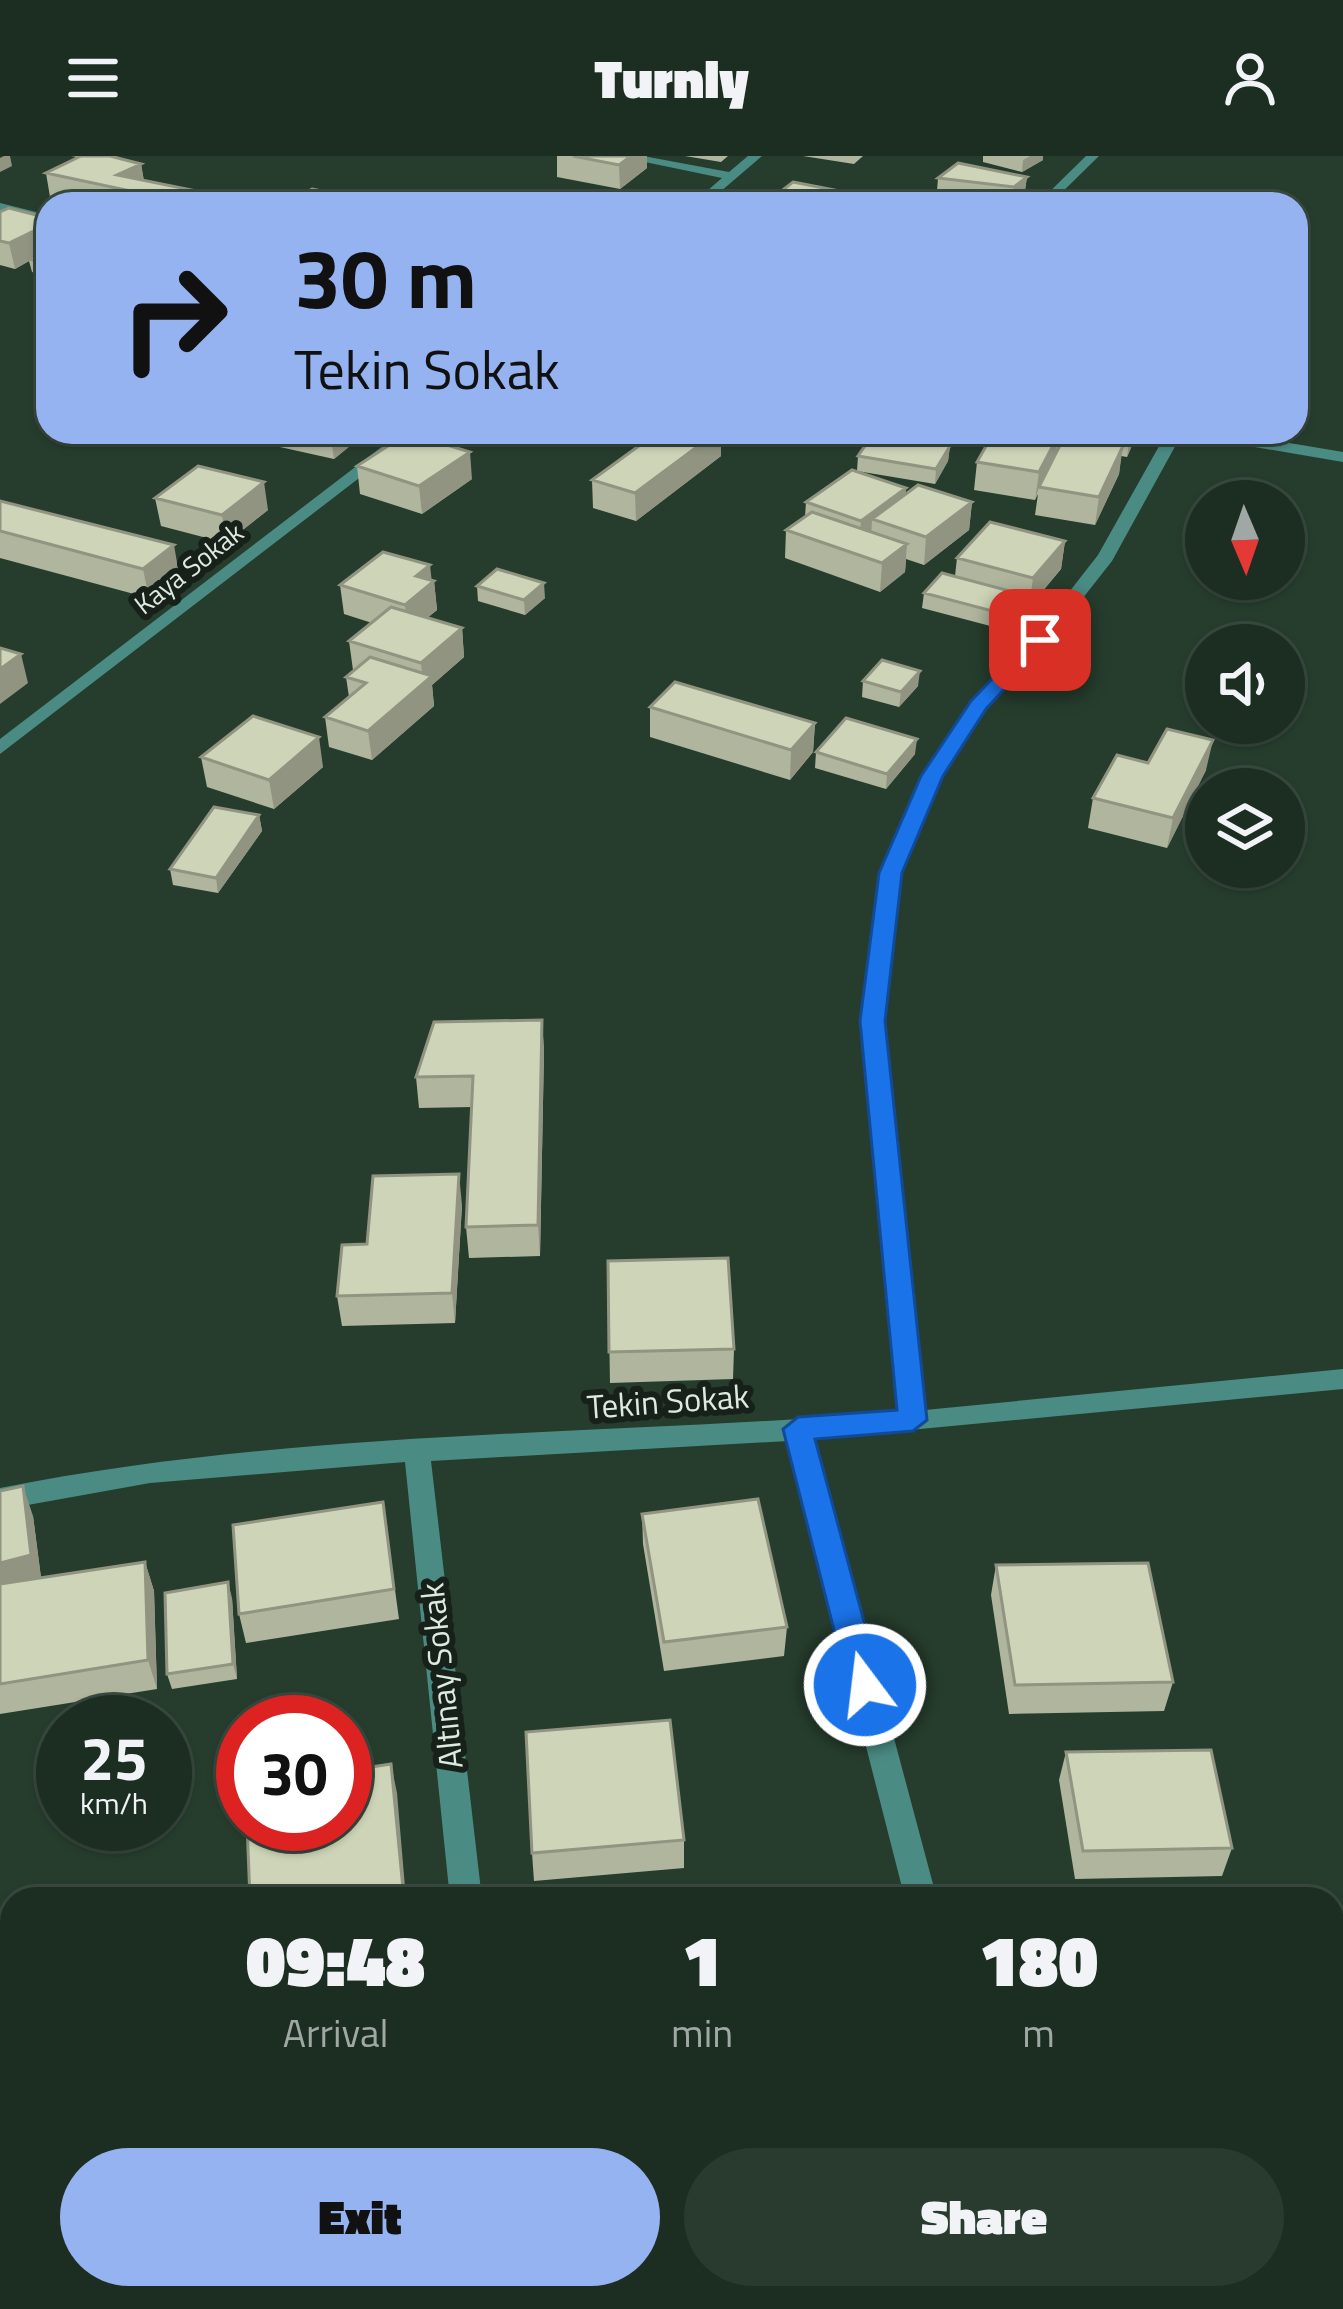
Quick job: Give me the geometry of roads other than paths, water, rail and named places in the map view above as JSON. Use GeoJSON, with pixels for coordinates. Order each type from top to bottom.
{"type":"FeatureCollection","features":[{"type":"Feature","properties":{"kind":"street"},"geometry":{"type":"LineString","coordinates":[[622,156],[732,176]]}},
{"type":"Feature","properties":{"kind":"street"},"geometry":{"type":"LineString","coordinates":[[713,192],[756,156]]}},
{"type":"Feature","properties":{"kind":"street"},"geometry":{"type":"LineString","coordinates":[[1056,192],[1093,156]]}},
{"type":"Feature","properties":{"kind":"street"},"geometry":{"type":"LineString","coordinates":[[0,207],[36,216]]}},
{"type":"Feature","properties":{"kind":"street","name":"Kaya Sokak"},"geometry":{"type":"LineString","coordinates":[[0,748],[395,444]]}},
{"type":"Feature","properties":{"kind":"street"},"geometry":{"type":"LineString","coordinates":[[913,1420],[872,1021],[890,873],[932,776],[978,705],[1040,640],[1106,557],[1168,444]]}},
{"type":"Feature","properties":{"kind":"street"},"geometry":{"type":"LineString","coordinates":[[1267,444],[1343,457]]}},
{"type":"Feature","properties":{"kind":"street","name":"Tekin Sokak"},"geometry":{"type":"LineString","coordinates":[[0,1498],[148,1470],[798,1429],[1343,1378]]}},
{"type":"Feature","properties":{"kind":"street"},"geometry":{"type":"LineString","coordinates":[[798,1429],[918,1887]]}},
{"type":"Feature","properties":{"kind":"street","name":"Altınay Sokak"},"geometry":{"type":"LineString","coordinates":[[417,1452],[465,1887]]}}]}
